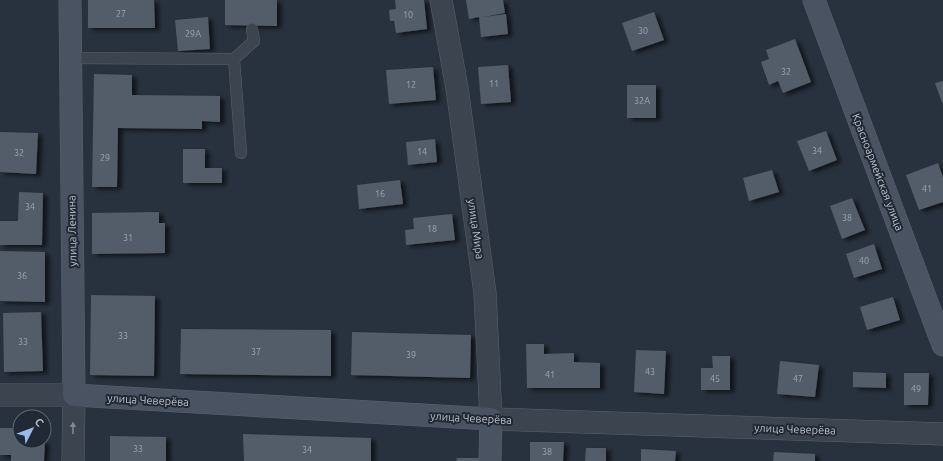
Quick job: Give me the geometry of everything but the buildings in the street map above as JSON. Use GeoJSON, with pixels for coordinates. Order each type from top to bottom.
{"type":"FeatureCollection","features":[{"type":"Feature","properties":{"kind":"main road","name":"улица Ленина"},"geometry":{"type":"LineString","coordinates":[[70,0],[74,395]]}},
{"type":"Feature","properties":{"kind":"main road","name":"Красноармейская улица"},"geometry":{"type":"LineString","coordinates":[[814,0],[943,345]]}},
{"type":"Feature","properties":{"kind":"main road","name":"улица Чеверёва"},"geometry":{"type":"LineString","coordinates":[[74,395],[491,419]]}},
{"type":"Feature","properties":{"kind":"main road","name":"улица Мира"},"geometry":{"type":"LineString","coordinates":[[490,461],[491,419]]}},
{"type":"Feature","properties":{"kind":"street","name":"улица Мира"},"geometry":{"type":"LineString","coordinates":[[441,0],[457,88],[485,293],[491,419]]}},
{"type":"Feature","properties":{"kind":"street","name":"улица Чеверёва"},"geometry":{"type":"LineString","coordinates":[[0,395],[74,395]]}},
{"type":"Feature","properties":{"kind":"street","name":"улица Ленина"},"geometry":{"type":"LineString","coordinates":[[73,461],[74,395]]}},
{"type":"Feature","properties":{"kind":"street","name":"улица Чеверёва"},"geometry":{"type":"LineString","coordinates":[[491,419],[943,434]]}},
{"type":"Feature","properties":{"kind":"lane"},"geometry":{"type":"LineString","coordinates":[[70,58],[234,59],[254,41],[252,29]]}},
{"type":"Feature","properties":{"kind":"lane"},"geometry":{"type":"LineString","coordinates":[[234,59],[241,153]]}}]}
